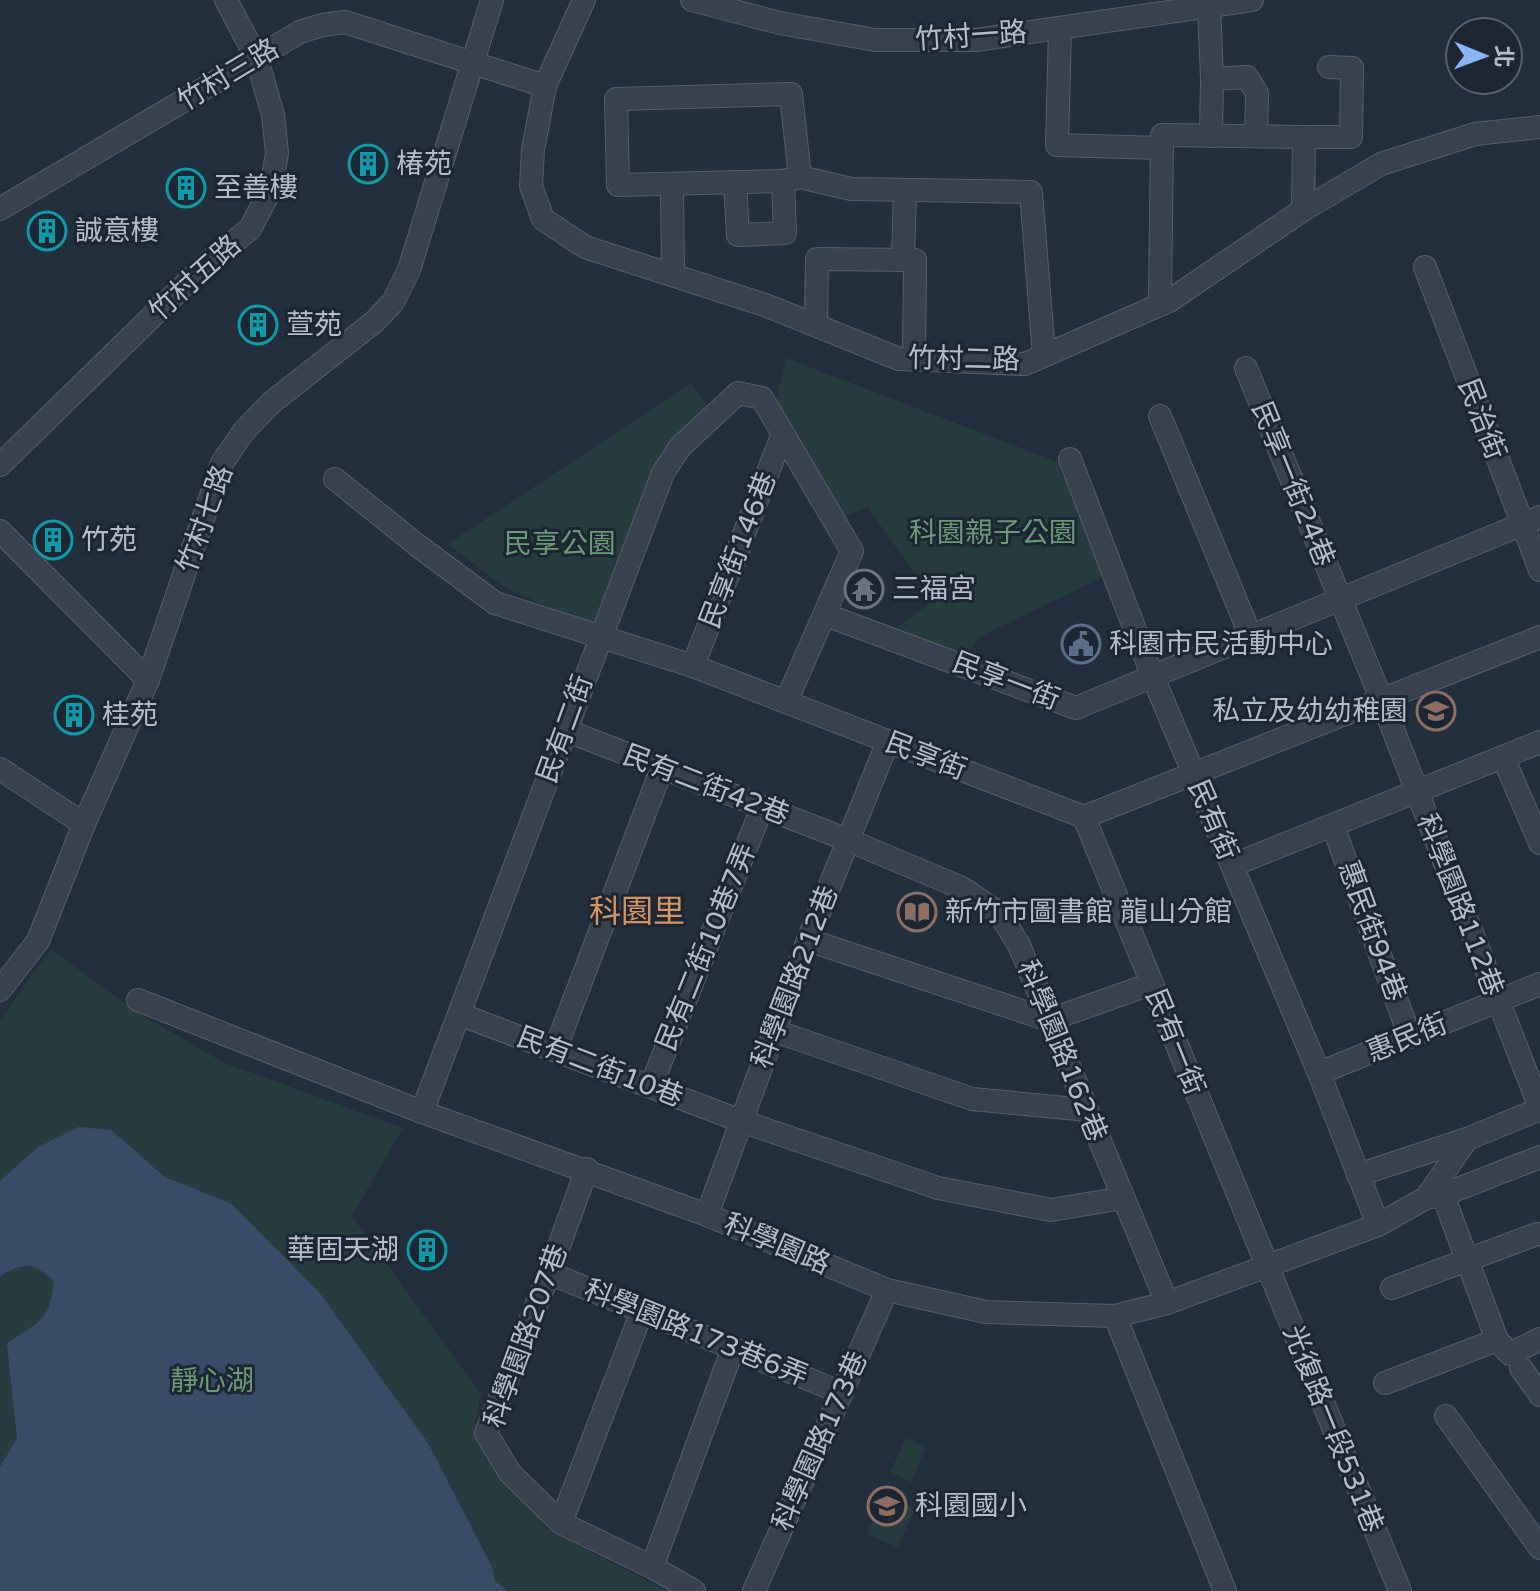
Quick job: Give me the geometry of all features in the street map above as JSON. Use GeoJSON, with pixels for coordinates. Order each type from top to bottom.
{"type":"FeatureCollection","features":[{"type":"Feature","properties":{"kind":"street","name":"竹村五路"},"geometry":{"type":"LineString","coordinates":[[0,465],[207,263],[250,229],[271,189],[277,153],[273,115],[257,59],[226,0]]}},
{"type":"Feature","properties":{"kind":"street","name":"竹村七路"},"geometry":{"type":"LineString","coordinates":[[0,990],[38,941],[84,824],[148,680],[222,463],[244,431],[271,403],[374,322],[393,302],[409,270],[492,0]]}},
{"type":"Feature","properties":{"kind":"street"},"geometry":{"type":"LineString","coordinates":[[472,63],[545,86],[584,0]]}},
{"type":"Feature","properties":{"kind":"street","name":"竹村一路"},"geometry":{"type":"LineString","coordinates":[[692,0],[780,23],[875,40],[976,40],[1252,0]]}},
{"type":"Feature","properties":{"kind":"street"},"geometry":{"type":"LineString","coordinates":[[1209,7],[1211,136]]}},
{"type":"Feature","properties":{"kind":"street","name":"竹村三路"},"geometry":{"type":"LineString","coordinates":[[0,209],[300,32],[322,25],[345,22],[472,63]]}},
{"type":"Feature","properties":{"kind":"street"},"geometry":{"type":"LineString","coordinates":[[1060,29],[1057,145],[1161,148]]}},
{"type":"Feature","properties":{"kind":"street"},"geometry":{"type":"LineString","coordinates":[[1160,305],[1162,135],[1351,137],[1352,68],[1329,67]]}},
{"type":"Feature","properties":{"kind":"street"},"geometry":{"type":"LineString","coordinates":[[1212,79],[1247,77],[1257,93],[1256,136]]}},
{"type":"Feature","properties":{"kind":"street","name":"竹村二路"},"geometry":{"type":"LineString","coordinates":[[545,86],[533,150],[531,186],[543,219],[585,247],[765,305],[899,359],[914,360],[1025,364],[1160,305],[1303,210],[1381,164],[1475,134],[1540,127]]}},
{"type":"Feature","properties":{"kind":"street"},"geometry":{"type":"LineString","coordinates":[[735,182],[738,235],[785,233],[792,179],[791,94],[616,99],[618,185],[792,179],[851,189],[1031,192],[1044,355]]}},
{"type":"Feature","properties":{"kind":"street"},"geometry":{"type":"LineString","coordinates":[[1303,210],[1304,137]]}},
{"type":"Feature","properties":{"kind":"street"},"geometry":{"type":"LineString","coordinates":[[672,184],[673,275]]}},
{"type":"Feature","properties":{"kind":"street"},"geometry":{"type":"LineString","coordinates":[[903,260],[905,190]]}},
{"type":"Feature","properties":{"kind":"street"},"geometry":{"type":"LineString","coordinates":[[816,325],[817,259],[915,260],[914,360]]}},
{"type":"Feature","properties":{"kind":"street","name":"民治街"},"geometry":{"type":"LineString","coordinates":[[1425,267],[1531,521],[1540,570]]}},
{"type":"Feature","properties":{"kind":"street","name":"民享一街24巷"},"geometry":{"type":"LineString","coordinates":[[1246,368],[1382,701]]}},
{"type":"Feature","properties":{"kind":"street","name":"民有二街"},"geometry":{"type":"LineString","coordinates":[[422,1112],[663,473],[680,447],[738,393],[762,398],[783,433]]}},
{"type":"Feature","properties":{"kind":"street"},"geometry":{"type":"LineString","coordinates":[[1160,416],[1251,637]]}},
{"type":"Feature","properties":{"kind":"street"},"geometry":{"type":"LineString","coordinates":[[783,433],[852,551],[786,702]]}},
{"type":"Feature","properties":{"kind":"street","name":"民享街146巷"},"geometry":{"type":"LineString","coordinates":[[693,666],[783,433]]}},
{"type":"Feature","properties":{"kind":"street","name":"民有街"},"geometry":{"type":"LineString","coordinates":[[1070,459],[1153,677],[1319,1073],[1378,1225]]}},
{"type":"Feature","properties":{"kind":"street","name":"民享街"},"geometry":{"type":"LineString","coordinates":[[335,479],[495,603],[693,666],[1084,817]]}},
{"type":"Feature","properties":{"kind":"street","name":"民享一街"},"geometry":{"type":"LineString","coordinates":[[826,615],[1076,708],[1531,521]]}},
{"type":"Feature","properties":{"kind":"street"},"geometry":{"type":"LineString","coordinates":[[0,531],[148,680]]}},
{"type":"Feature","properties":{"kind":"street"},"geometry":{"type":"LineString","coordinates":[[1084,817],[1540,637]]}},
{"type":"Feature","properties":{"kind":"street","name":"科學園路112巷"},"geometry":{"type":"LineString","coordinates":[[1382,701],[1540,1108]]}},
{"type":"Feature","properties":{"kind":"street","name":"民有二街42巷"},"geometry":{"type":"LineString","coordinates":[[565,730],[848,840]]}},
{"type":"Feature","properties":{"kind":"street","name":"科學園路212巷"},"geometry":{"type":"LineString","coordinates":[[707,1215],[808,940],[888,741]]}},
{"type":"Feature","properties":{"kind":"street"},"geometry":{"type":"LineString","coordinates":[[1233,865],[1540,742]]}},
{"type":"Feature","properties":{"kind":"street"},"geometry":{"type":"LineString","coordinates":[[1503,757],[1540,843]]}},
{"type":"Feature","properties":{"kind":"street"},"geometry":{"type":"LineString","coordinates":[[555,1050],[662,768]]}},
{"type":"Feature","properties":{"kind":"street"},"geometry":{"type":"LineString","coordinates":[[0,769],[84,824]]}},
{"type":"Feature","properties":{"kind":"street","name":"民有二街10巷7弄"},"geometry":{"type":"LineString","coordinates":[[651,1086],[762,808]]}},
{"type":"Feature","properties":{"kind":"street","name":"民有一街"},"geometry":{"type":"LineString","coordinates":[[1084,817],[1267,1268]]}},
{"type":"Feature","properties":{"kind":"street","name":"惠民街94巷"},"geometry":{"type":"LineString","coordinates":[[1333,826],[1410,1037]]}},
{"type":"Feature","properties":{"kind":"street","name":"科學園路162巷"},"geometry":{"type":"LineString","coordinates":[[848,840],[962,888],[999,913],[1019,945],[1167,1303]]}},
{"type":"Feature","properties":{"kind":"street"},"geometry":{"type":"LineString","coordinates":[[808,940],[1049,1020],[1151,984]]}},
{"type":"Feature","properties":{"kind":"street","name":"惠民街"},"geometry":{"type":"LineString","coordinates":[[1319,1073],[1540,984]]}},
{"type":"Feature","properties":{"kind":"street","name":"科學園路"},"geometry":{"type":"LineString","coordinates":[[138,1000],[422,1112],[587,1169],[631,1189],[707,1215],[887,1290],[986,1312],[1115,1316],[1167,1303],[1378,1225],[1435,1196],[1540,1157]]}},
{"type":"Feature","properties":{"kind":"street","name":"民有二街10巷"},"geometry":{"type":"LineString","coordinates":[[459,1014],[741,1121],[938,1188],[1051,1210],[1123,1198]]}},
{"type":"Feature","properties":{"kind":"street"},"geometry":{"type":"LineString","coordinates":[[775,1031],[972,1099],[1087,1110]]}},
{"type":"Feature","properties":{"kind":"street"},"geometry":{"type":"LineString","coordinates":[[1358,1175],[1467,1139],[1540,1108]]}},
{"type":"Feature","properties":{"kind":"street","name":"科學園路"},"geometry":{"type":"LineString","coordinates":[[1435,1196],[1467,1139]]}},
{"type":"Feature","properties":{"kind":"street","name":"科學園路207巷"},"geometry":{"type":"LineString","coordinates":[[587,1169],[486,1433],[510,1473],[561,1523],[694,1591]]}},
{"type":"Feature","properties":{"kind":"street"},"geometry":{"type":"LineString","coordinates":[[1435,1196],[1467,1261],[1497,1340],[1510,1354],[1540,1339]]}},
{"type":"Feature","properties":{"kind":"street"},"geometry":{"type":"LineString","coordinates":[[1392,1288],[1537,1234]]}},
{"type":"Feature","properties":{"kind":"street","name":"光復路一段531巷"},"geometry":{"type":"LineString","coordinates":[[1267,1268],[1400,1591]]}},
{"type":"Feature","properties":{"kind":"street","name":"科學園路173巷6弄"},"geometry":{"type":"LineString","coordinates":[[549,1273],[842,1393]]}},
{"type":"Feature","properties":{"kind":"street","name":"科學園路173巷"},"geometry":{"type":"LineString","coordinates":[[754,1591],[887,1290]]}},
{"type":"Feature","properties":{"kind":"street"},"geometry":{"type":"LineString","coordinates":[[561,1523],[642,1311]]}},
{"type":"Feature","properties":{"kind":"street"},"geometry":{"type":"LineString","coordinates":[[1115,1316],[1225,1591]]}},
{"type":"Feature","properties":{"kind":"street"},"geometry":{"type":"LineString","coordinates":[[1385,1383],[1497,1340]]}},
{"type":"Feature","properties":{"kind":"street"},"geometry":{"type":"LineString","coordinates":[[652,1567],[733,1348]]}},
{"type":"Feature","properties":{"kind":"street"},"geometry":{"type":"LineString","coordinates":[[1521,1368],[1540,1395]]}},
{"type":"Feature","properties":{"kind":"street"},"geometry":{"type":"LineString","coordinates":[[1446,1416],[1540,1548]]}},
{"type":"Feature","properties":{"kind":"green space","name":"科園親子公園"},"geometry":{"type":"Polygon","coordinates":[[[786,358],[1057,462],[1105,576],[978,638],[964,660],[896,628],[934,600],[867,507],[839,519],[775,406],[786,358]]]}},
{"type":"Feature","properties":{"kind":"green space","name":"民享公園"},"geometry":{"type":"Polygon","coordinates":[[[691,383],[708,407],[596,629],[504,587],[448,544],[691,383]]]}},
{"type":"Feature","properties":{"kind":"green space","name":"靜心湖"},"geometry":{"type":"Polygon","coordinates":[[[51,949],[138,1013],[225,1063],[403,1128],[352,1216],[481,1394],[474,1429],[547,1529],[667,1591],[0,1591],[0,1020],[51,949]]]}},
{"type":"Feature","properties":{"kind":"green space"},"geometry":{"type":"Polygon","coordinates":[[[906,1438],[926,1447],[911,1482],[890,1473],[906,1438]]]}},
{"type":"Feature","properties":{"kind":"green space"},"geometry":{"type":"Polygon","coordinates":[[[885,1495],[915,1509],[897,1548],[867,1534],[885,1495]]]}},
{"type":"Feature","properties":{"kind":"water","name":"靜心湖"},"geometry":{"type":"Polygon","coordinates":[[[79,1127],[111,1130],[165,1177],[232,1204],[319,1292],[428,1443],[493,1569],[496,1591],[0,1591],[0,1467],[17,1438],[7,1343],[46,1313],[54,1281],[40,1270],[28,1266],[15,1268],[0,1276],[0,1181],[38,1147],[79,1127]]]}},
{"type":"Feature","properties":{"kind":"waterway"},"geometry":{"type":"LineString","coordinates":[[496,1585],[503,1591]]}},
{"type":"Feature","properties":{"kind":"place","name":"椿苑"},"geometry":{"type":"Point","coordinates":[368,164]}},
{"type":"Feature","properties":{"kind":"place","name":"至善樓"},"geometry":{"type":"Point","coordinates":[186,188]}},
{"type":"Feature","properties":{"kind":"place","name":"誠意樓"},"geometry":{"type":"Point","coordinates":[47,231]}},
{"type":"Feature","properties":{"kind":"place","name":"萱苑"},"geometry":{"type":"Point","coordinates":[258,325]}},
{"type":"Feature","properties":{"kind":"place","name":"竹苑"},"geometry":{"type":"Point","coordinates":[53,540]}},
{"type":"Feature","properties":{"kind":"place","name":"三福宮"},"geometry":{"type":"Point","coordinates":[864,589]}},
{"type":"Feature","properties":{"kind":"place","name":"科園市民活動中心"},"geometry":{"type":"Point","coordinates":[1081,644]}},
{"type":"Feature","properties":{"kind":"place","name":"私立及幼幼稚園"},"geometry":{"type":"Point","coordinates":[1436,711]}},
{"type":"Feature","properties":{"kind":"place","name":"桂苑"},"geometry":{"type":"Point","coordinates":[74,715]}},
{"type":"Feature","properties":{"kind":"place","name":"新竹市圖書館 龍山分館"},"geometry":{"type":"Point","coordinates":[917,912]}},
{"type":"Feature","properties":{"kind":"place","name":"華固天湖"},"geometry":{"type":"Point","coordinates":[427,1250]}},
{"type":"Feature","properties":{"kind":"place","name":"科園國小"},"geometry":{"type":"Point","coordinates":[887,1506]}},
{"type":"Feature","properties":{"kind":"district","name":"科園里"},"geometry":{"type":"Point","coordinates":[637,912]}}]}
